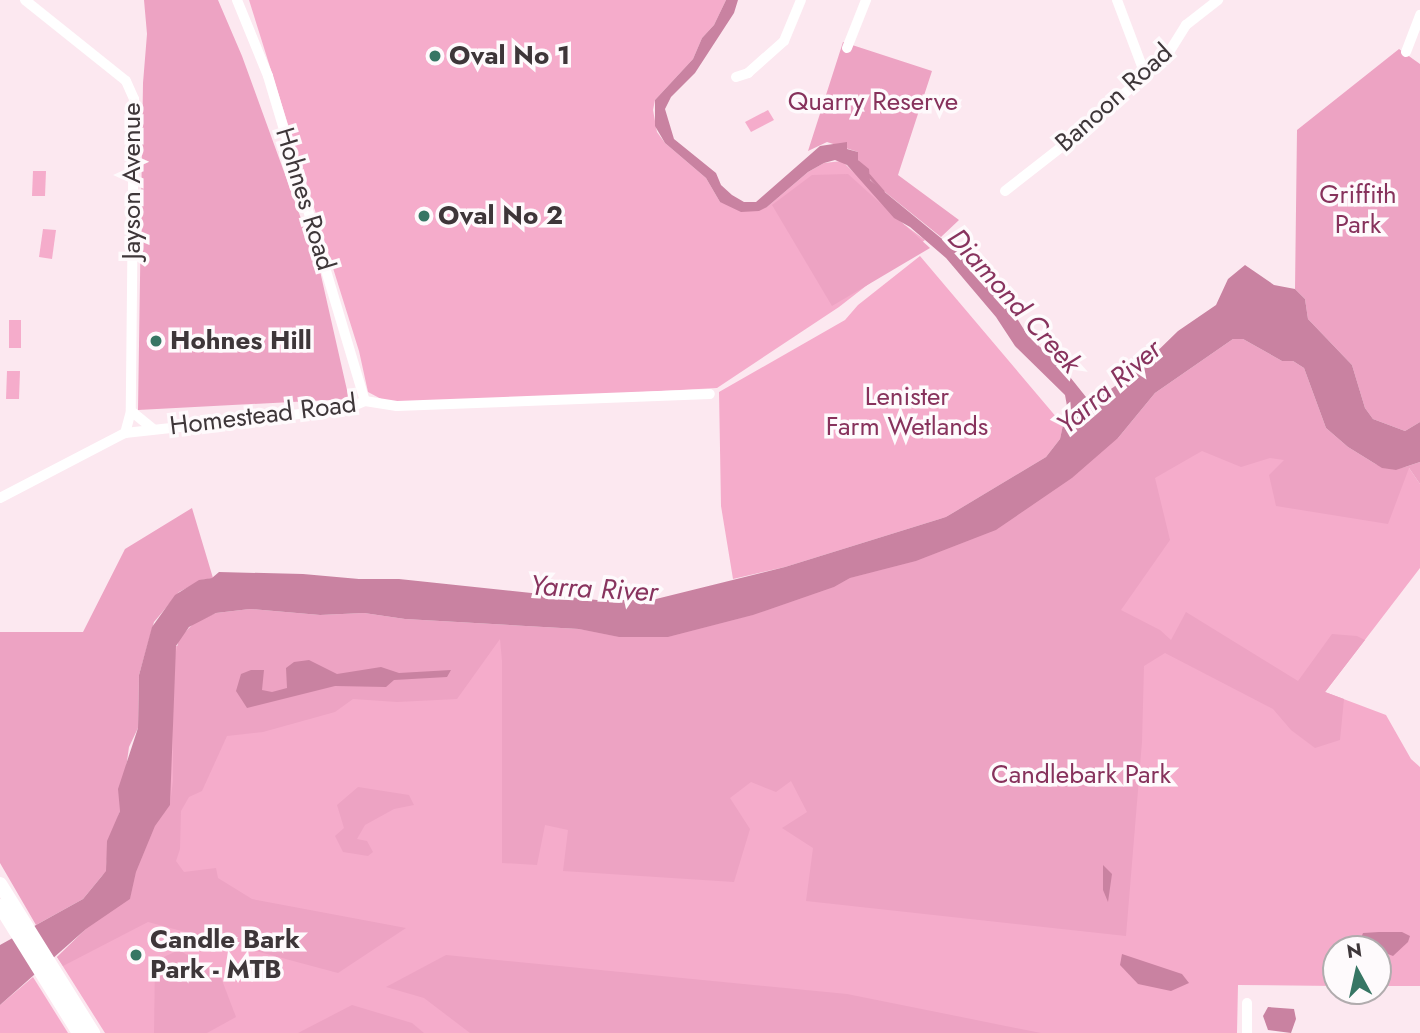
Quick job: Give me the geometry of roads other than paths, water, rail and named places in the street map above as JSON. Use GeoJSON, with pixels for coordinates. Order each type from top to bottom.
{"type":"FeatureCollection","features":[{"type":"Feature","properties":{"kind":"main road"},"geometry":{"type":"LineString","coordinates":[[0,884],[7,909],[61,994],[93,1033]]}},
{"type":"Feature","properties":{"kind":"main road"},"geometry":{"type":"LineString","coordinates":[[61,994],[79,1033]]}},
{"type":"Feature","properties":{"kind":"street","name":"Jayson Avenue"},"geometry":{"type":"LineString","coordinates":[[26,0],[126,81],[131,89],[134,111],[131,411],[125,433]]}},
{"type":"Feature","properties":{"kind":"street","name":"Hohnes Road"},"geometry":{"type":"LineString","coordinates":[[237,0],[268,76],[365,401]]}},
{"type":"Feature","properties":{"kind":"street"},"geometry":{"type":"LineString","coordinates":[[736,77],[747,73],[784,41],[802,0]]}},
{"type":"Feature","properties":{"kind":"street"},"geometry":{"type":"LineString","coordinates":[[846,48],[866,0]]}},
{"type":"Feature","properties":{"kind":"street"},"geometry":{"type":"LineString","coordinates":[[1117,0],[1145,74]]}},
{"type":"Feature","properties":{"kind":"street","name":"Banoon Road"},"geometry":{"type":"LineString","coordinates":[[1005,191],[1079,134],[1172,51],[1186,25],[1218,0]]}},
{"type":"Feature","properties":{"kind":"street"},"geometry":{"type":"LineString","coordinates":[[1406,52],[1420,15]]}},
{"type":"Feature","properties":{"kind":"street","name":"Homestead Road"},"geometry":{"type":"LineString","coordinates":[[0,498],[125,433],[346,409],[365,401],[397,406],[710,394]]}},
{"type":"Feature","properties":{"kind":"street"},"geometry":{"type":"LineString","coordinates":[[131,411],[153,429]]}},
{"type":"Feature","properties":{"kind":"street"},"geometry":{"type":"LineString","coordinates":[[1247,1003],[1247,1033]]}},
{"type":"Feature","properties":{"kind":"waterway","name":"Diamond Creek"},"geometry":{"type":"LineString","coordinates":[[869,175],[883,191]]}},
{"type":"Feature","properties":{"kind":"place","name":"Oval No 1"},"geometry":{"type":"Point","coordinates":[435,56]}},
{"type":"Feature","properties":{"kind":"place","name":"Oval No 2"},"geometry":{"type":"Point","coordinates":[424,216]}},
{"type":"Feature","properties":{"kind":"place","name":"Hohnes Hill"},"geometry":{"type":"Point","coordinates":[156,341]}},
{"type":"Feature","properties":{"kind":"place","name":"Candle Bark Park - MTB"},"geometry":{"type":"Point","coordinates":[136,955]}},
{"type":"Feature","properties":{"kind":"park label","name":"Quarry Reserve"},"geometry":{"type":"Point","coordinates":[873,102]}},
{"type":"Feature","properties":{"kind":"park label","name":"Griffith Park"},"geometry":{"type":"Point","coordinates":[1358,210]}},
{"type":"Feature","properties":{"kind":"park label","name":"Lenister Farm Wetlands"},"geometry":{"type":"Point","coordinates":[907,412]}},
{"type":"Feature","properties":{"kind":"park label","name":"Candlebark Park"},"geometry":{"type":"Point","coordinates":[1081,775]}},
{"type":"Feature","properties":{"kind":"water label","name":"Yarra River"},"geometry":{"type":"Point","coordinates":[1109,387]}},
{"type":"Feature","properties":{"kind":"water label","name":"Yarra River"},"geometry":{"type":"Point","coordinates":[594,589]}}]}
